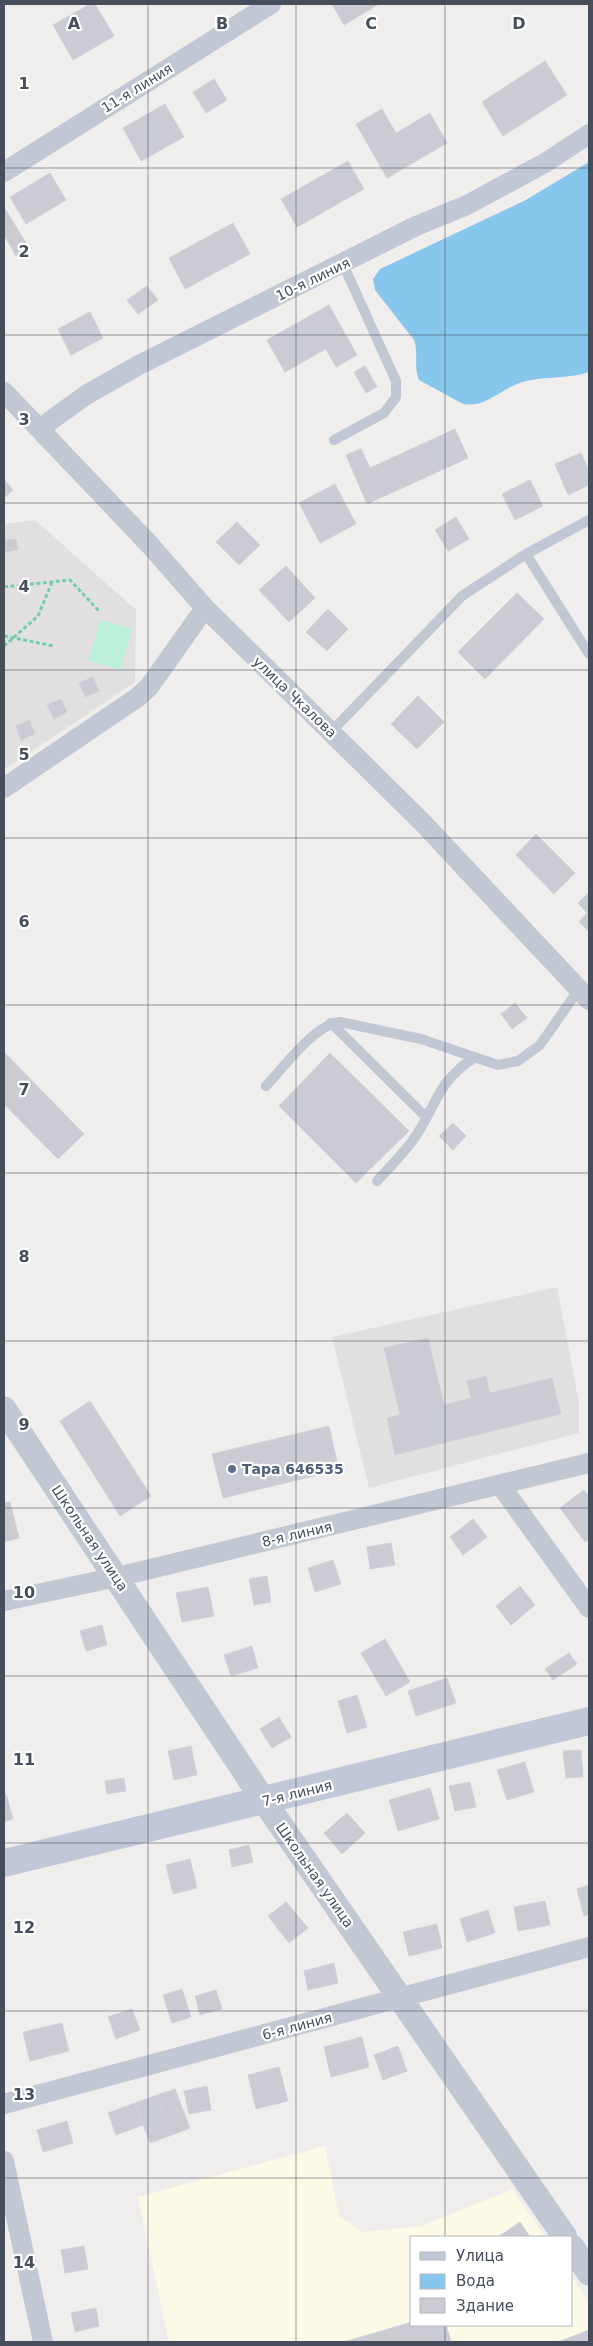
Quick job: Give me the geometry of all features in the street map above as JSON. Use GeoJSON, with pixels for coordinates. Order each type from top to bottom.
{"type":"FeatureCollection","features":[{"type":"Feature","properties":{"kind":"main road","name":"7-я линия"},"geometry":{"type":"LineString","coordinates":[[4,1863],[589,1721]]}},
{"type":"Feature","properties":{"kind":"street","name":"11-я линия"},"geometry":{"type":"LineString","coordinates":[[4,172],[271,4]]}},
{"type":"Feature","properties":{"kind":"street","name":"10-я линия"},"geometry":{"type":"LineString","coordinates":[[39,429],[86,395],[139,365],[416,226],[467,205],[545,163],[589,134]]}},
{"type":"Feature","properties":{"kind":"street","name":"улица Чкалова"},"geometry":{"type":"LineString","coordinates":[[4,392],[150,545],[205,608],[423,823],[584,994]]}},
{"type":"Feature","properties":{"kind":"street"},"geometry":{"type":"LineString","coordinates":[[4,788],[149,687],[205,608]]}},
{"type":"Feature","properties":{"kind":"street","name":"Школьная улица"},"geometry":{"type":"LineString","coordinates":[[4,1409],[264,1801],[564,2236]]}},
{"type":"Feature","properties":{"kind":"street","name":"8-я линия"},"geometry":{"type":"LineString","coordinates":[[4,1601],[117,1577],[501,1486],[589,1463]]}},
{"type":"Feature","properties":{"kind":"street"},"geometry":{"type":"LineString","coordinates":[[501,1486],[589,1608]]}},
{"type":"Feature","properties":{"kind":"street","name":"6-я линия"},"geometry":{"type":"LineString","coordinates":[[4,2104],[589,1947]]}},
{"type":"Feature","properties":{"kind":"street"},"geometry":{"type":"LineString","coordinates":[[4,2161],[43,2342]]}},
{"type":"Feature","properties":{"kind":"street"},"geometry":{"type":"LineString","coordinates":[[573,2249],[589,2273]]}},
{"type":"Feature","properties":{"kind":"lane"},"geometry":{"type":"LineString","coordinates":[[334,440],[384,413],[396,397],[396,381],[343,264]]}},
{"type":"Feature","properties":{"kind":"lane"},"geometry":{"type":"LineString","coordinates":[[331,732],[462,596],[526,554],[589,520]]}},
{"type":"Feature","properties":{"kind":"lane"},"geometry":{"type":"LineString","coordinates":[[526,554],[589,654]]}},
{"type":"Feature","properties":{"kind":"lane"},"geometry":{"type":"LineString","coordinates":[[266,1086],[316,1034],[331,1023],[340,1022],[421,1039],[498,1065],[518,1061],[540,1045],[584,994]]}},
{"type":"Feature","properties":{"kind":"lane"},"geometry":{"type":"LineString","coordinates":[[331,1023],[426,1117]]}},
{"type":"Feature","properties":{"kind":"lane"},"geometry":{"type":"LineString","coordinates":[[377,1181],[413,1140],[439,1092],[458,1069],[474,1058]]}},
{"type":"Feature","properties":{"kind":"path"},"geometry":{"type":"LineString","coordinates":[[4,587],[70,580],[100,612]]}},
{"type":"Feature","properties":{"kind":"path"},"geometry":{"type":"LineString","coordinates":[[4,646],[42,608],[52,582]]}},
{"type":"Feature","properties":{"kind":"path"},"geometry":{"type":"LineString","coordinates":[[4,636],[54,646]]}},
{"type":"Feature","properties":{"kind":"shaded area"},"geometry":{"type":"Polygon","coordinates":[[[35,520],[136,610],[135,682],[4,770],[4,524],[35,520]]]}},
{"type":"Feature","properties":{"kind":"shaded area"},"geometry":{"type":"Polygon","coordinates":[[[557,1287],[579,1403],[579,1433],[369,1488],[332,1337],[557,1287]]]}},
{"type":"Feature","properties":{"kind":"shaded area"},"geometry":{"type":"Polygon","coordinates":[[[325,2146],[339,2216],[362,2232],[422,2226],[512,2189],[544,2236],[410,2236],[410,2326],[573,2326],[573,2278],[589,2302],[589,2342],[169,2342],[138,2197],[325,2146]]]}},
{"type":"Feature","properties":{"kind":"green space"},"geometry":{"type":"Polygon","coordinates":[[[100,620],[132,629],[120,670],[88,660],[100,620]]]}},
{"type":"Feature","properties":{"kind":"water"},"geometry":{"type":"Polygon","coordinates":[[[589,162],[589,372],[526,381],[510,387],[485,401],[471,405],[463,404],[419,380],[416,369],[414,340],[375,290],[373,279],[380,269],[524,201],[589,162]]]}},
{"type":"Feature","properties":{"kind":"building"},"geometry":{"type":"Polygon","coordinates":[[[90,4],[95,4],[114,36],[73,60],[53,25],[90,4]]]}},
{"type":"Feature","properties":{"kind":"building"},"geometry":{"type":"Polygon","coordinates":[[[332,4],[379,4],[344,25],[332,4]]]}},
{"type":"Feature","properties":{"kind":"building"},"geometry":{"type":"Polygon","coordinates":[[[545,61],[567,95],[503,136],[482,102],[545,61]]]}},
{"type":"Feature","properties":{"kind":"building"},"geometry":{"type":"Polygon","coordinates":[[[214,79],[227,100],[206,113],[193,92],[214,79]]]}},
{"type":"Feature","properties":{"kind":"building"},"geometry":{"type":"Polygon","coordinates":[[[165,104],[184,137],[141,161],[123,128],[165,104]]]}},
{"type":"Feature","properties":{"kind":"building"},"geometry":{"type":"Polygon","coordinates":[[[382,109],[396,133],[430,113],[447,143],[387,178],[356,124],[382,109]]]}},
{"type":"Feature","properties":{"kind":"building"},"geometry":{"type":"Polygon","coordinates":[[[348,161],[364,189],[297,227],[281,199],[348,161]]]}},
{"type":"Feature","properties":{"kind":"building"},"geometry":{"type":"Polygon","coordinates":[[[50,173],[66,200],[26,224],[10,197],[50,173]]]}},
{"type":"Feature","properties":{"kind":"building"},"geometry":{"type":"Polygon","coordinates":[[[4,207],[29,248],[16,256],[4,235],[4,207]]]}},
{"type":"Feature","properties":{"kind":"building"},"geometry":{"type":"Polygon","coordinates":[[[233,223],[250,254],[185,289],[169,258],[233,223]]]}},
{"type":"Feature","properties":{"kind":"building"},"geometry":{"type":"Polygon","coordinates":[[[147,286],[158,300],[138,314],[127,300],[147,286]]]}},
{"type":"Feature","properties":{"kind":"building"},"geometry":{"type":"Polygon","coordinates":[[[329,305],[357,355],[336,367],[326,349],[285,372],[267,340],[329,305]]]}},
{"type":"Feature","properties":{"kind":"building"},"geometry":{"type":"Polygon","coordinates":[[[90,312],[103,338],[71,355],[58,329],[90,312]]]}},
{"type":"Feature","properties":{"kind":"building"},"geometry":{"type":"Polygon","coordinates":[[[365,366],[377,387],[366,393],[354,372],[365,366]]]}},
{"type":"Feature","properties":{"kind":"building"},"geometry":{"type":"Polygon","coordinates":[[[455,429],[468,458],[367,504],[346,455],[361,449],[370,468],[455,429]]]}},
{"type":"Feature","properties":{"kind":"building"},"geometry":{"type":"Polygon","coordinates":[[[581,453],[589,471],[589,485],[568,495],[555,464],[581,453]]]}},
{"type":"Feature","properties":{"kind":"building"},"geometry":{"type":"Polygon","coordinates":[[[4,479],[13,490],[4,498],[4,479]]]}},
{"type":"Feature","properties":{"kind":"building"},"geometry":{"type":"Polygon","coordinates":[[[530,480],[543,506],[515,520],[502,494],[530,480]]]}},
{"type":"Feature","properties":{"kind":"building"},"geometry":{"type":"Polygon","coordinates":[[[335,484],[356,524],[320,543],[299,503],[335,484]]]}},
{"type":"Feature","properties":{"kind":"building"},"geometry":{"type":"Polygon","coordinates":[[[456,517],[469,539],[448,551],[435,530],[456,517]]]}},
{"type":"Feature","properties":{"kind":"building"},"geometry":{"type":"Polygon","coordinates":[[[237,522],[260,545],[239,565],[216,542],[237,522]]]}},
{"type":"Feature","properties":{"kind":"building"},"geometry":{"type":"Polygon","coordinates":[[[16,539],[18,550],[4,552],[4,540],[16,539]]]}},
{"type":"Feature","properties":{"kind":"building"},"geometry":{"type":"Polygon","coordinates":[[[286,566],[315,598],[289,622],[259,590],[286,566]]]}},
{"type":"Feature","properties":{"kind":"building"},"geometry":{"type":"Polygon","coordinates":[[[517,593],[544,619],[485,679],[458,652],[517,593]]]}},
{"type":"Feature","properties":{"kind":"building"},"geometry":{"type":"Polygon","coordinates":[[[328,609],[348,629],[327,651],[306,632],[328,609]]]}},
{"type":"Feature","properties":{"kind":"building"},"geometry":{"type":"Polygon","coordinates":[[[93,677],[99,691],[85,697],[79,683],[93,677]]]}},
{"type":"Feature","properties":{"kind":"building"},"geometry":{"type":"Polygon","coordinates":[[[418,696],[444,722],[417,749],[391,724],[418,696]]]}},
{"type":"Feature","properties":{"kind":"building"},"geometry":{"type":"Polygon","coordinates":[[[61,699],[67,712],[54,719],[47,705],[61,699]]]}},
{"type":"Feature","properties":{"kind":"building"},"geometry":{"type":"Polygon","coordinates":[[[29,720],[35,734],[21,740],[16,726],[29,720]]]}},
{"type":"Feature","properties":{"kind":"building"},"geometry":{"type":"Polygon","coordinates":[[[536,834],[575,873],[554,894],[516,855],[536,834]]]}},
{"type":"Feature","properties":{"kind":"building"},"geometry":{"type":"Polygon","coordinates":[[[589,892],[589,932],[579,922],[587,913],[578,903],[589,892]]]}},
{"type":"Feature","properties":{"kind":"building"},"geometry":{"type":"Polygon","coordinates":[[[515,1003],[527,1018],[512,1029],[501,1014],[515,1003]]]}},
{"type":"Feature","properties":{"kind":"building"},"geometry":{"type":"Polygon","coordinates":[[[4,1052],[84,1134],[58,1159],[4,1104],[4,1052]]]}},
{"type":"Feature","properties":{"kind":"building"},"geometry":{"type":"Polygon","coordinates":[[[330,1053],[409,1131],[356,1183],[279,1106],[330,1053]]]}},
{"type":"Feature","properties":{"kind":"building"},"geometry":{"type":"Polygon","coordinates":[[[453,1123],[466,1136],[453,1150],[439,1136],[453,1123]]]}},
{"type":"Feature","properties":{"kind":"building"},"geometry":{"type":"Polygon","coordinates":[[[428,1338],[444,1405],[471,1398],[467,1381],[486,1376],[490,1393],[552,1378],[561,1414],[395,1455],[387,1418],[400,1415],[384,1348],[428,1338]]]}},
{"type":"Feature","properties":{"kind":"building"},"geometry":{"type":"Polygon","coordinates":[[[90,1401],[151,1496],[120,1516],[60,1421],[90,1401]]]}},
{"type":"Feature","properties":{"kind":"building"},"geometry":{"type":"Polygon","coordinates":[[[329,1426],[339,1470],[223,1498],[212,1454],[329,1426]]]}},
{"type":"Feature","properties":{"kind":"building"},"geometry":{"type":"Polygon","coordinates":[[[584,1490],[589,1497],[589,1539],[585,1542],[560,1508],[584,1490]]]}},
{"type":"Feature","properties":{"kind":"building"},"geometry":{"type":"Polygon","coordinates":[[[10,1502],[19,1538],[4,1542],[4,1503],[10,1502]]]}},
{"type":"Feature","properties":{"kind":"building"},"geometry":{"type":"Polygon","coordinates":[[[473,1519],[487,1537],[463,1555],[450,1537],[473,1519]]]}},
{"type":"Feature","properties":{"kind":"building"},"geometry":{"type":"Polygon","coordinates":[[[391,1543],[395,1565],[370,1569],[367,1547],[391,1543]]]}},
{"type":"Feature","properties":{"kind":"building"},"geometry":{"type":"Polygon","coordinates":[[[333,1560],[341,1584],[315,1592],[308,1568],[333,1560]]]}},
{"type":"Feature","properties":{"kind":"building"},"geometry":{"type":"Polygon","coordinates":[[[267,1576],[271,1602],[254,1605],[249,1579],[267,1576]]]}},
{"type":"Feature","properties":{"kind":"building"},"geometry":{"type":"Polygon","coordinates":[[[520,1586],[535,1605],[511,1625],[496,1606],[520,1586]]]}},
{"type":"Feature","properties":{"kind":"building"},"geometry":{"type":"Polygon","coordinates":[[[208,1587],[214,1616],[182,1622],[176,1593],[208,1587]]]}},
{"type":"Feature","properties":{"kind":"building"},"geometry":{"type":"Polygon","coordinates":[[[102,1625],[107,1645],[86,1651],[80,1631],[102,1625]]]}},
{"type":"Feature","properties":{"kind":"building"},"geometry":{"type":"Polygon","coordinates":[[[385,1639],[410,1682],[386,1696],[361,1653],[385,1639]]]}},
{"type":"Feature","properties":{"kind":"building"},"geometry":{"type":"Polygon","coordinates":[[[252,1646],[258,1668],[231,1676],[224,1655],[252,1646]]]}},
{"type":"Feature","properties":{"kind":"building"},"geometry":{"type":"Polygon","coordinates":[[[569,1653],[577,1664],[553,1680],[545,1669],[569,1653]]]}},
{"type":"Feature","properties":{"kind":"building"},"geometry":{"type":"Polygon","coordinates":[[[447,1678],[456,1703],[416,1716],[408,1691],[447,1678]]]}},
{"type":"Feature","properties":{"kind":"building"},"geometry":{"type":"Polygon","coordinates":[[[357,1695],[367,1727],[347,1733],[338,1701],[357,1695]]]}},
{"type":"Feature","properties":{"kind":"building"},"geometry":{"type":"Polygon","coordinates":[[[279,1717],[291,1737],[272,1748],[260,1729],[279,1717]]]}},
{"type":"Feature","properties":{"kind":"building"},"geometry":{"type":"Polygon","coordinates":[[[191,1746],[197,1775],[174,1780],[168,1751],[191,1746]]]}},
{"type":"Feature","properties":{"kind":"building"},"geometry":{"type":"Polygon","coordinates":[[[581,1750],[583,1777],[566,1778],[563,1751],[581,1750]]]}},
{"type":"Feature","properties":{"kind":"building"},"geometry":{"type":"Polygon","coordinates":[[[525,1762],[534,1792],[507,1800],[497,1770],[525,1762]]]}},
{"type":"Feature","properties":{"kind":"building"},"geometry":{"type":"Polygon","coordinates":[[[124,1778],[126,1791],[107,1794],[105,1781],[124,1778]]]}},
{"type":"Feature","properties":{"kind":"building"},"geometry":{"type":"Polygon","coordinates":[[[470,1782],[476,1807],[455,1811],[449,1786],[470,1782]]]}},
{"type":"Feature","properties":{"kind":"building"},"geometry":{"type":"Polygon","coordinates":[[[430,1788],[439,1819],[398,1831],[389,1800],[430,1788]]]}},
{"type":"Feature","properties":{"kind":"building"},"geometry":{"type":"Polygon","coordinates":[[[4,1794],[6,1794],[13,1819],[4,1822],[4,1794]]]}},
{"type":"Feature","properties":{"kind":"building"},"geometry":{"type":"Polygon","coordinates":[[[347,1813],[365,1833],[342,1854],[324,1833],[347,1813]]]}},
{"type":"Feature","properties":{"kind":"building"},"geometry":{"type":"Polygon","coordinates":[[[249,1845],[253,1862],[232,1867],[229,1850],[249,1845]]]}},
{"type":"Feature","properties":{"kind":"building"},"geometry":{"type":"Polygon","coordinates":[[[190,1859],[197,1888],[173,1894],[166,1865],[190,1859]]]}},
{"type":"Feature","properties":{"kind":"building"},"geometry":{"type":"Polygon","coordinates":[[[589,1885],[589,1914],[584,1916],[577,1889],[589,1885]]]}},
{"type":"Feature","properties":{"kind":"building"},"geometry":{"type":"Polygon","coordinates":[[[545,1901],[550,1925],[518,1931],[514,1907],[545,1901]]]}},
{"type":"Feature","properties":{"kind":"building"},"geometry":{"type":"Polygon","coordinates":[[[286,1902],[308,1928],[289,1943],[268,1916],[286,1902]]]}},
{"type":"Feature","properties":{"kind":"building"},"geometry":{"type":"Polygon","coordinates":[[[488,1910],[495,1933],[467,1942],[460,1919],[488,1910]]]}},
{"type":"Feature","properties":{"kind":"building"},"geometry":{"type":"Polygon","coordinates":[[[437,1924],[442,1948],[409,1956],[403,1932],[437,1924]]]}},
{"type":"Feature","properties":{"kind":"building"},"geometry":{"type":"Polygon","coordinates":[[[334,1963],[338,1983],[308,1990],[304,1971],[334,1963]]]}},
{"type":"Feature","properties":{"kind":"building"},"geometry":{"type":"Polygon","coordinates":[[[182,1989],[191,2017],[172,2023],[163,1995],[182,1989]]]}},
{"type":"Feature","properties":{"kind":"building"},"geometry":{"type":"Polygon","coordinates":[[[216,1990],[222,2009],[200,2015],[195,1996],[216,1990]]]}},
{"type":"Feature","properties":{"kind":"building"},"geometry":{"type":"Polygon","coordinates":[[[132,2009],[140,2030],[116,2039],[108,2017],[132,2009]]]}},
{"type":"Feature","properties":{"kind":"building"},"geometry":{"type":"Polygon","coordinates":[[[62,2023],[69,2051],[30,2061],[23,2032],[62,2023]]]}},
{"type":"Feature","properties":{"kind":"building"},"geometry":{"type":"Polygon","coordinates":[[[362,2037],[369,2067],[331,2077],[324,2047],[362,2037]]]}},
{"type":"Feature","properties":{"kind":"building"},"geometry":{"type":"Polygon","coordinates":[[[398,2046],[407,2071],[383,2080],[374,2055],[398,2046]]]}},
{"type":"Feature","properties":{"kind":"building"},"geometry":{"type":"Polygon","coordinates":[[[279,2067],[288,2101],[256,2109],[248,2075],[279,2067]]]}},
{"type":"Feature","properties":{"kind":"building"},"geometry":{"type":"Polygon","coordinates":[[[207,2086],[211,2110],[189,2114],[184,2091],[207,2086]]]}},
{"type":"Feature","properties":{"kind":"building"},"geometry":{"type":"Polygon","coordinates":[[[175,2089],[190,2128],[172,2135],[157,2095],[175,2089]]]}},
{"type":"Feature","properties":{"kind":"building"},"geometry":{"type":"Polygon","coordinates":[[[157,2095],[172,2135],[150,2143],[135,2103],[157,2095]]]}},
{"type":"Feature","properties":{"kind":"building"},"geometry":{"type":"Polygon","coordinates":[[[135,2103],[143,2125],[116,2135],[108,2113],[135,2103]]]}},
{"type":"Feature","properties":{"kind":"building"},"geometry":{"type":"Polygon","coordinates":[[[67,2121],[73,2143],[43,2152],[37,2130],[67,2121]]]}},
{"type":"Feature","properties":{"kind":"building"},"geometry":{"type":"Polygon","coordinates":[[[520,2222],[529,2236],[499,2236],[520,2222]]]}},
{"type":"Feature","properties":{"kind":"building"},"geometry":{"type":"Polygon","coordinates":[[[84,2246],[88,2269],[65,2273],[61,2250],[84,2246]]]}},
{"type":"Feature","properties":{"kind":"building"},"geometry":{"type":"Polygon","coordinates":[[[96,2308],[99,2326],[75,2332],[71,2313],[96,2308]]]}},
{"type":"Feature","properties":{"kind":"building"},"geometry":{"type":"Polygon","coordinates":[[[410,2323],[410,2326],[446,2326],[451,2342],[344,2342],[410,2323]]]}},
{"type":"Feature","properties":{"kind":"building"},"geometry":{"type":"Polygon","coordinates":[[[589,2330],[589,2342],[558,2342],[589,2330]]]}},
{"type":"Feature","properties":{"kind":"place","name":"Тара 646535"},"geometry":{"type":"Point","coordinates":[232,1469]}}]}
